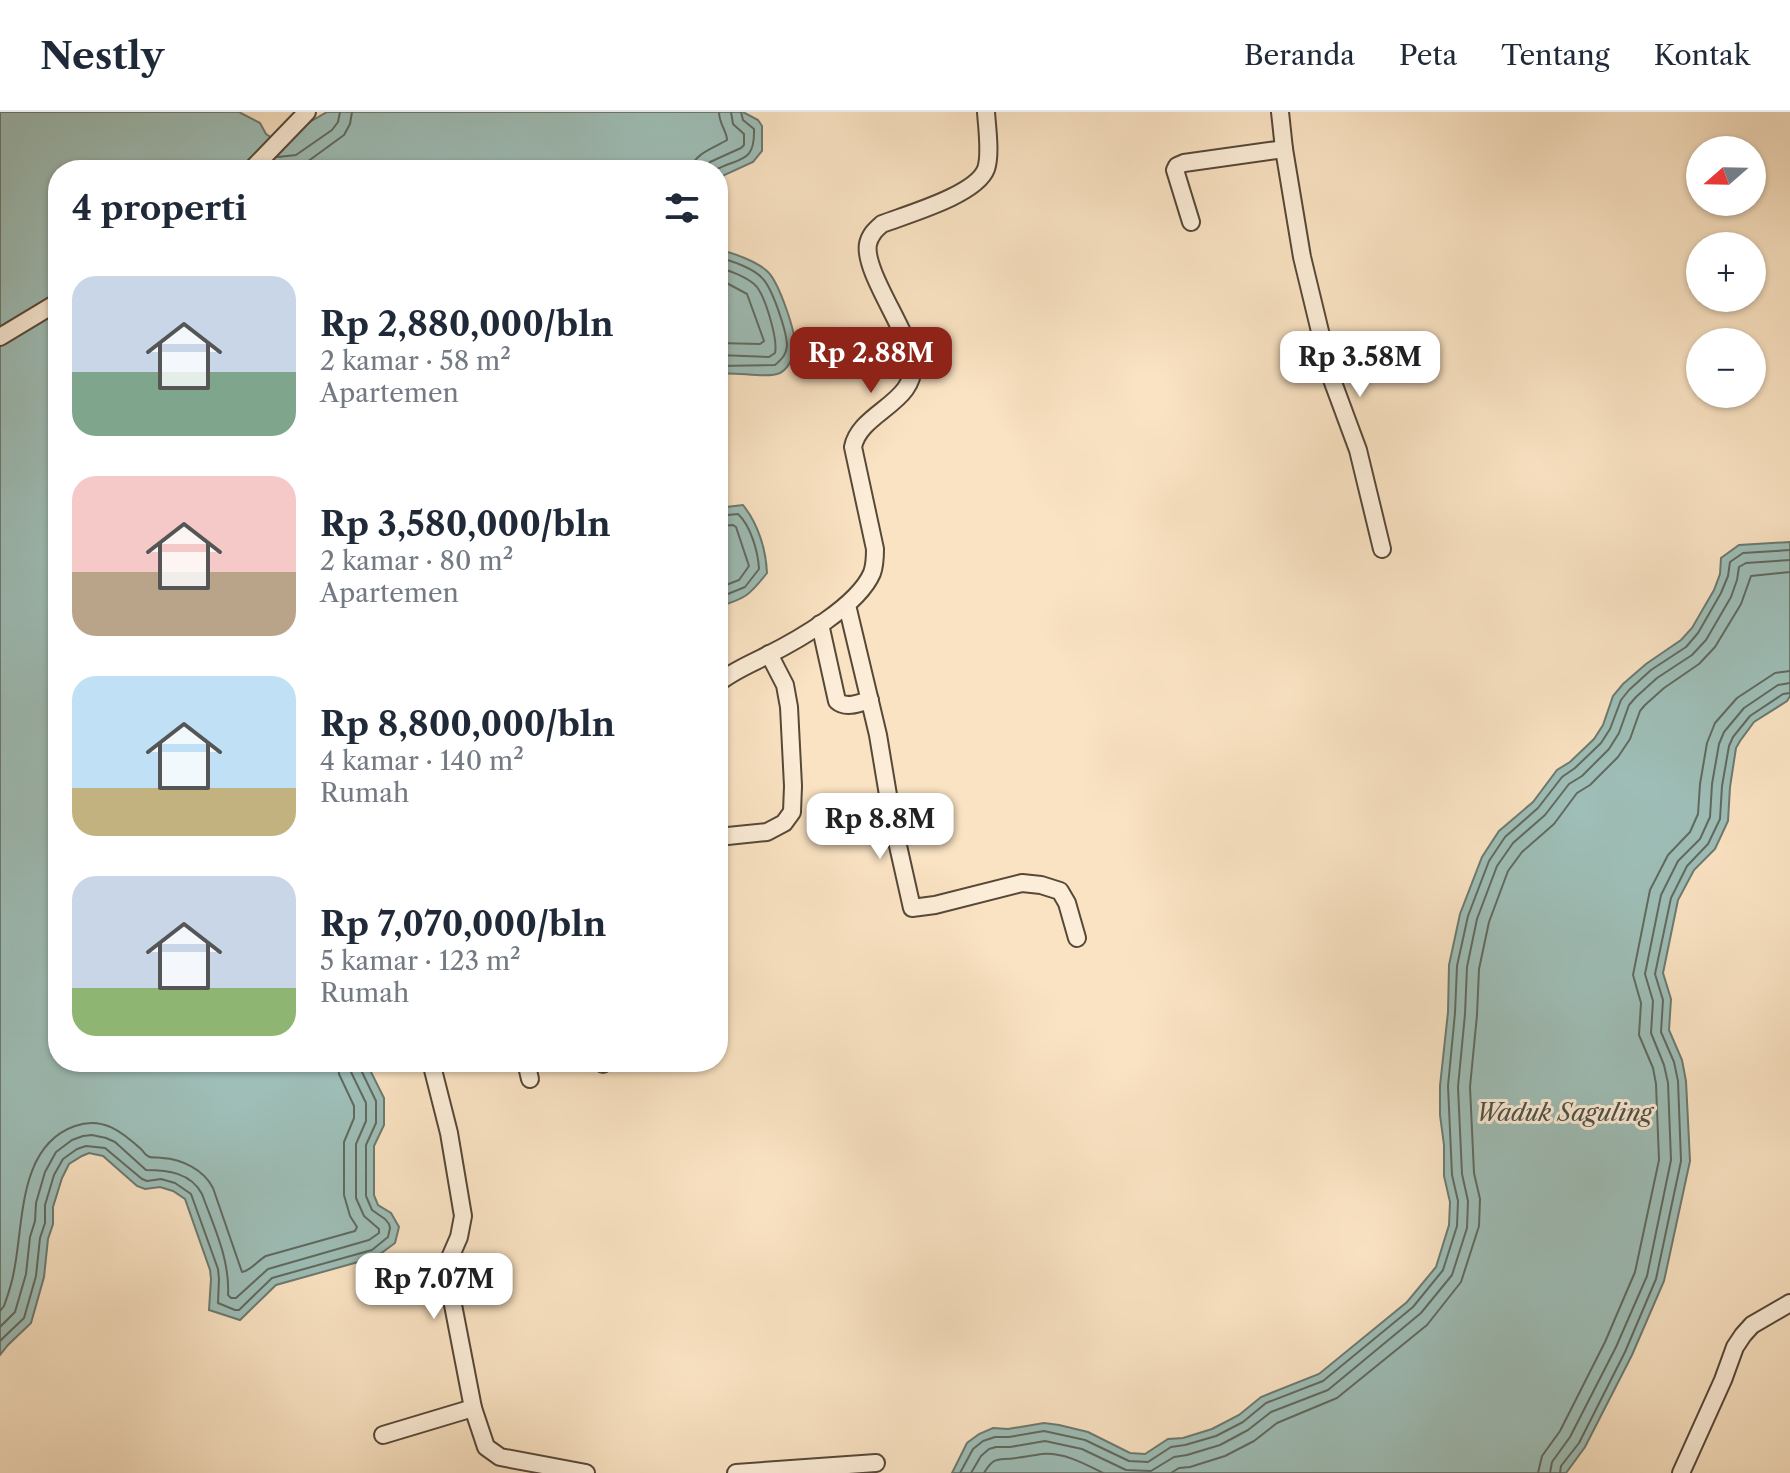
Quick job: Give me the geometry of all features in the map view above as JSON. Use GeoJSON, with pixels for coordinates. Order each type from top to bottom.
{"type":"FeatureCollection","features":[{"type":"Feature","properties":{"kind":"street"},"geometry":{"type":"LineString","coordinates":[[260,160],[307,112]]}},
{"type":"Feature","properties":{"kind":"street"},"geometry":{"type":"LineString","coordinates":[[728,674],[820,624],[847,605],[871,575],[875,549],[853,447],[860,430],[900,396],[912,376],[913,362],[873,270],[868,244],[873,232],[882,224],[964,192],[981,177],[988,160],[986,112]]}},
{"type":"Feature","properties":{"kind":"street"},"geometry":{"type":"LineString","coordinates":[[1280,112],[1302,257],[1331,377],[1358,450],[1382,549]]}},
{"type":"Feature","properties":{"kind":"street"},"geometry":{"type":"LineString","coordinates":[[1191,222],[1175,170],[1177,166],[1284,149]]}},
{"type":"Feature","properties":{"kind":"street"},"geometry":{"type":"LineString","coordinates":[[0,337],[48,308]]}},
{"type":"Feature","properties":{"kind":"street"},"geometry":{"type":"LineString","coordinates":[[847,605],[878,735],[892,819],[912,908],[1022,883],[1041,885],[1060,891],[1067,903],[1077,938]]}},
{"type":"Feature","properties":{"kind":"street"},"geometry":{"type":"LineString","coordinates":[[820,624],[837,701],[847,705],[870,700]]}},
{"type":"Feature","properties":{"kind":"street"},"geometry":{"type":"LineString","coordinates":[[728,836],[767,832],[784,823],[792,812],[789,707],[785,685],[769,654]]}},
{"type":"Feature","properties":{"kind":"street"},"geometry":{"type":"LineString","coordinates":[[434,1072],[449,1133],[463,1216],[459,1237],[449,1260],[448,1279],[473,1408],[486,1447],[502,1465],[585,1473]]}},
{"type":"Feature","properties":{"kind":"street"},"geometry":{"type":"LineString","coordinates":[[1681,1473],[1735,1347],[1752,1325],[1790,1303]]}},
{"type":"Feature","properties":{"kind":"street"},"geometry":{"type":"LineString","coordinates":[[383,1435],[473,1408]]}},
{"type":"Feature","properties":{"kind":"street"},"geometry":{"type":"LineString","coordinates":[[736,1473],[876,1463]]}},
{"type":"Feature","properties":{"kind":"water"},"geometry":{"type":"Polygon","coordinates":[[[0,112],[239,112],[260,123],[266,134],[274,139],[289,139],[327,112],[743,112],[758,120],[762,126],[762,151],[753,162],[728,173],[728,160],[48,160],[48,1072],[371,1072],[384,1098],[384,1125],[374,1146],[374,1195],[378,1205],[391,1213],[399,1227],[395,1243],[376,1257],[276,1285],[240,1320],[209,1310],[210,1270],[185,1199],[160,1187],[145,1189],[137,1186],[103,1156],[89,1153],[69,1164],[62,1178],[53,1207],[44,1277],[31,1323],[0,1355],[0,112]]]}},
{"type":"Feature","properties":{"kind":"water"},"geometry":{"type":"Polygon","coordinates":[[[728,253],[768,272],[782,297],[795,340],[790,362],[780,373],[728,373],[728,253]]]}},
{"type":"Feature","properties":{"kind":"water"},"geometry":{"type":"Polygon","coordinates":[[[743,505],[753,520],[765,555],[767,573],[746,595],[728,603],[728,507],[743,505]]]}},
{"type":"Feature","properties":{"kind":"water","name":"Waduk Saguling"},"geometry":{"type":"Polygon","coordinates":[[[1790,542],[1790,696],[1754,722],[1736,748],[1728,821],[1715,849],[1694,870],[1678,900],[1663,973],[1671,999],[1669,1030],[1682,1060],[1686,1081],[1690,1161],[1664,1281],[1632,1355],[1585,1447],[1566,1473],[952,1473],[967,1443],[993,1428],[1008,1429],[1044,1423],[1059,1425],[1088,1432],[1130,1453],[1145,1454],[1168,1439],[1212,1429],[1239,1415],[1261,1397],[1319,1374],[1407,1302],[1436,1267],[1449,1225],[1450,1202],[1444,1176],[1440,1086],[1448,1012],[1449,965],[1460,914],[1482,857],[1499,831],[1533,802],[1557,770],[1594,739],[1603,725],[1613,696],[1623,684],[1692,628],[1714,590],[1720,574],[1721,558],[1739,545],[1790,542]]]}}]}
